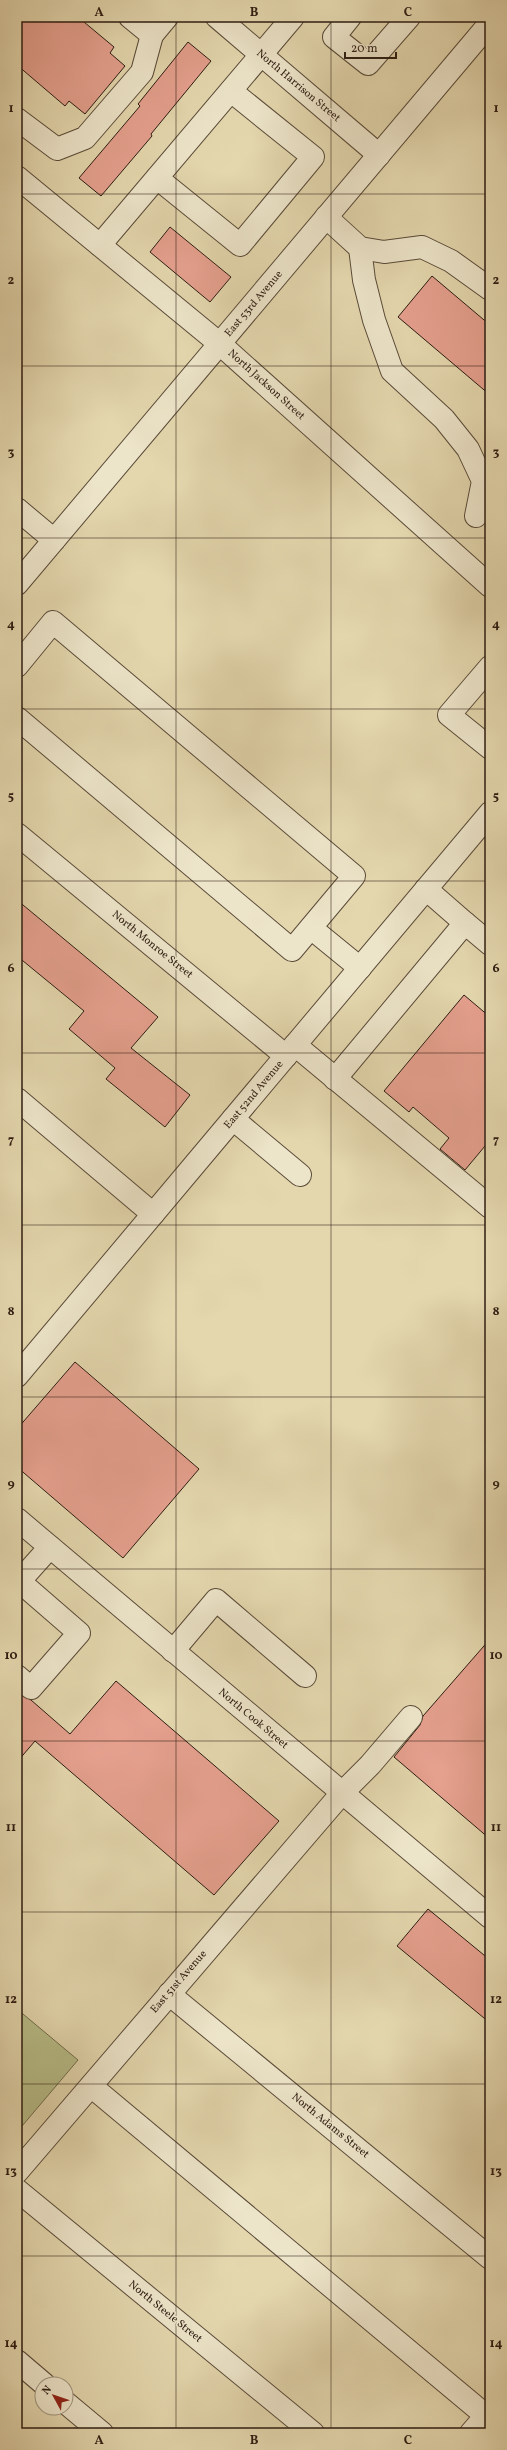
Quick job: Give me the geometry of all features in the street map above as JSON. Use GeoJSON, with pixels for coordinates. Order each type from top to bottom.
{"type":"FeatureCollection","features":[{"type":"Feature","properties":{"kind":"street"},"geometry":{"type":"LineString","coordinates":[[130,17],[152,35]]}},
{"type":"Feature","properties":{"kind":"street"},"geometry":{"type":"LineString","coordinates":[[17,119],[57,149],[85,138],[142,72],[152,35],[167,17]]}},
{"type":"Feature","properties":{"kind":"street","name":"North Harrison Street"},"geometry":{"type":"LineString","coordinates":[[217,17],[379,155]]}},
{"type":"Feature","properties":{"kind":"street"},"geometry":{"type":"LineString","coordinates":[[100,245],[293,17]]}},
{"type":"Feature","properties":{"kind":"street"},"geometry":{"type":"LineString","coordinates":[[350,17],[334,36],[368,64],[409,17]]}},
{"type":"Feature","properties":{"kind":"street","name":"East 53rd Avenue"},"geometry":{"type":"LineString","coordinates":[[17,584],[490,23]]}},
{"type":"Feature","properties":{"kind":"street"},"geometry":{"type":"LineString","coordinates":[[157,178],[240,245],[313,157],[231,91]]}},
{"type":"Feature","properties":{"kind":"street","name":"North Jackson Street"},"geometry":{"type":"LineString","coordinates":[[17,177],[220,344],[490,586]]}},
{"type":"Feature","properties":{"kind":"street"},"geometry":{"type":"LineString","coordinates":[[326,217],[360,248],[384,252],[422,247],[451,261],[490,289]]}},
{"type":"Feature","properties":{"kind":"street"},"geometry":{"type":"LineString","coordinates":[[360,248],[364,280],[374,320],[392,371],[444,419],[468,449],[482,481],[483,522]]}},
{"type":"Feature","properties":{"kind":"street"},"geometry":{"type":"LineString","coordinates":[[483,522],[490,500]]}},
{"type":"Feature","properties":{"kind":"street"},"geometry":{"type":"LineString","coordinates":[[17,509],[54,540]]}},
{"type":"Feature","properties":{"kind":"street"},"geometry":{"type":"LineString","coordinates":[[17,666],[53,622],[354,876],[292,950],[17,718]]}},
{"type":"Feature","properties":{"kind":"street"},"geometry":{"type":"LineString","coordinates":[[490,667],[449,715],[490,748]]}},
{"type":"Feature","properties":{"kind":"street","name":"East 52nd Avenue"},"geometry":{"type":"LineString","coordinates":[[17,1376],[490,813]]}},
{"type":"Feature","properties":{"kind":"street","name":"North Monroe Street"},"geometry":{"type":"LineString","coordinates":[[17,834],[290,1051],[335,1079],[490,1207]]}},
{"type":"Feature","properties":{"kind":"street"},"geometry":{"type":"LineString","coordinates":[[426,889],[490,944]]}},
{"type":"Feature","properties":{"kind":"street"},"geometry":{"type":"LineString","coordinates":[[335,1079],[465,923]]}},
{"type":"Feature","properties":{"kind":"street"},"geometry":{"type":"LineString","coordinates":[[311,928],[360,968]]}},
{"type":"Feature","properties":{"kind":"street"},"geometry":{"type":"LineString","coordinates":[[17,1099],[153,1214]]}},
{"type":"Feature","properties":{"kind":"street"},"geometry":{"type":"LineString","coordinates":[[233,1119],[300,1176]]}},
{"type":"Feature","properties":{"kind":"street","name":"North Cook Street"},"geometry":{"type":"LineString","coordinates":[[17,1520],[490,1917]]}},
{"type":"Feature","properties":{"kind":"street"},"geometry":{"type":"LineString","coordinates":[[17,1676],[31,1688],[79,1633],[18,1582],[50,1547]]}},
{"type":"Feature","properties":{"kind":"street"},"geometry":{"type":"LineString","coordinates":[[173,1651],[216,1600],[305,1676]]}},
{"type":"Feature","properties":{"kind":"street","name":"East 51st Avenue"},"geometry":{"type":"LineString","coordinates":[[17,2172],[342,1793],[370,1765],[411,1717]]}},
{"type":"Feature","properties":{"kind":"street","name":"North Adams Street"},"geometry":{"type":"LineString","coordinates":[[169,1994],[490,2258]]}},
{"type":"Feature","properties":{"kind":"street"},"geometry":{"type":"LineString","coordinates":[[91,2086],[489,2415],[471,2433]]}},
{"type":"Feature","properties":{"kind":"street","name":"North Steele Street"},"geometry":{"type":"LineString","coordinates":[[17,2190],[313,2433]]}},
{"type":"Feature","properties":{"kind":"street"},"geometry":{"type":"LineString","coordinates":[[17,2361],[35,2376]]}},
{"type":"Feature","properties":{"kind":"street"},"geometry":{"type":"LineString","coordinates":[[74,2410],[102,2433]]}},
{"type":"Feature","properties":{"kind":"green space"},"geometry":{"type":"Polygon","coordinates":[[[17,2009],[78,2060],[17,2132],[17,2009]]]}},
{"type":"Feature","properties":{"kind":"building"},"geometry":{"type":"Polygon","coordinates":[[[17,17],[78,17],[114,47],[110,53],[125,66],[85,114],[69,101],[65,106],[17,65],[17,17]]]}},
{"type":"Feature","properties":{"kind":"building"},"geometry":{"type":"Polygon","coordinates":[[[188,42],[211,61],[151,134],[152,136],[101,196],[79,178],[140,106],[138,104],[188,42]]]}},
{"type":"Feature","properties":{"kind":"building"},"geometry":{"type":"Polygon","coordinates":[[[170,227],[231,277],[210,302],[150,252],[170,227]]]}},
{"type":"Feature","properties":{"kind":"building"},"geometry":{"type":"Polygon","coordinates":[[[432,276],[490,325],[490,395],[398,317],[432,276]]]}},
{"type":"Feature","properties":{"kind":"building"},"geometry":{"type":"Polygon","coordinates":[[[17,900],[158,1017],[131,1048],[190,1095],[165,1127],[106,1079],[115,1068],[69,1029],[84,1011],[17,956],[17,900]]]}},
{"type":"Feature","properties":{"kind":"building"},"geometry":{"type":"Polygon","coordinates":[[[464,995],[490,1017],[490,1140],[465,1170],[440,1149],[449,1138],[413,1107],[409,1112],[384,1091],[464,995]]]}},
{"type":"Feature","properties":{"kind":"building"},"geometry":{"type":"Polygon","coordinates":[[[75,1362],[199,1469],[123,1558],[17,1467],[17,1429],[75,1362]]]}},
{"type":"Feature","properties":{"kind":"building"},"geometry":{"type":"Polygon","coordinates":[[[490,1639],[490,1839],[394,1757],[420,1725],[423,1716],[490,1639]]]}},
{"type":"Feature","properties":{"kind":"building"},"geometry":{"type":"Polygon","coordinates":[[[116,1681],[279,1821],[214,1895],[35,1741],[17,1762],[17,1692],[31,1700],[70,1734],[116,1681]]]}},
{"type":"Feature","properties":{"kind":"building"},"geometry":{"type":"Polygon","coordinates":[[[428,1909],[490,1960],[490,2023],[397,1946],[428,1909]]]}}]}
